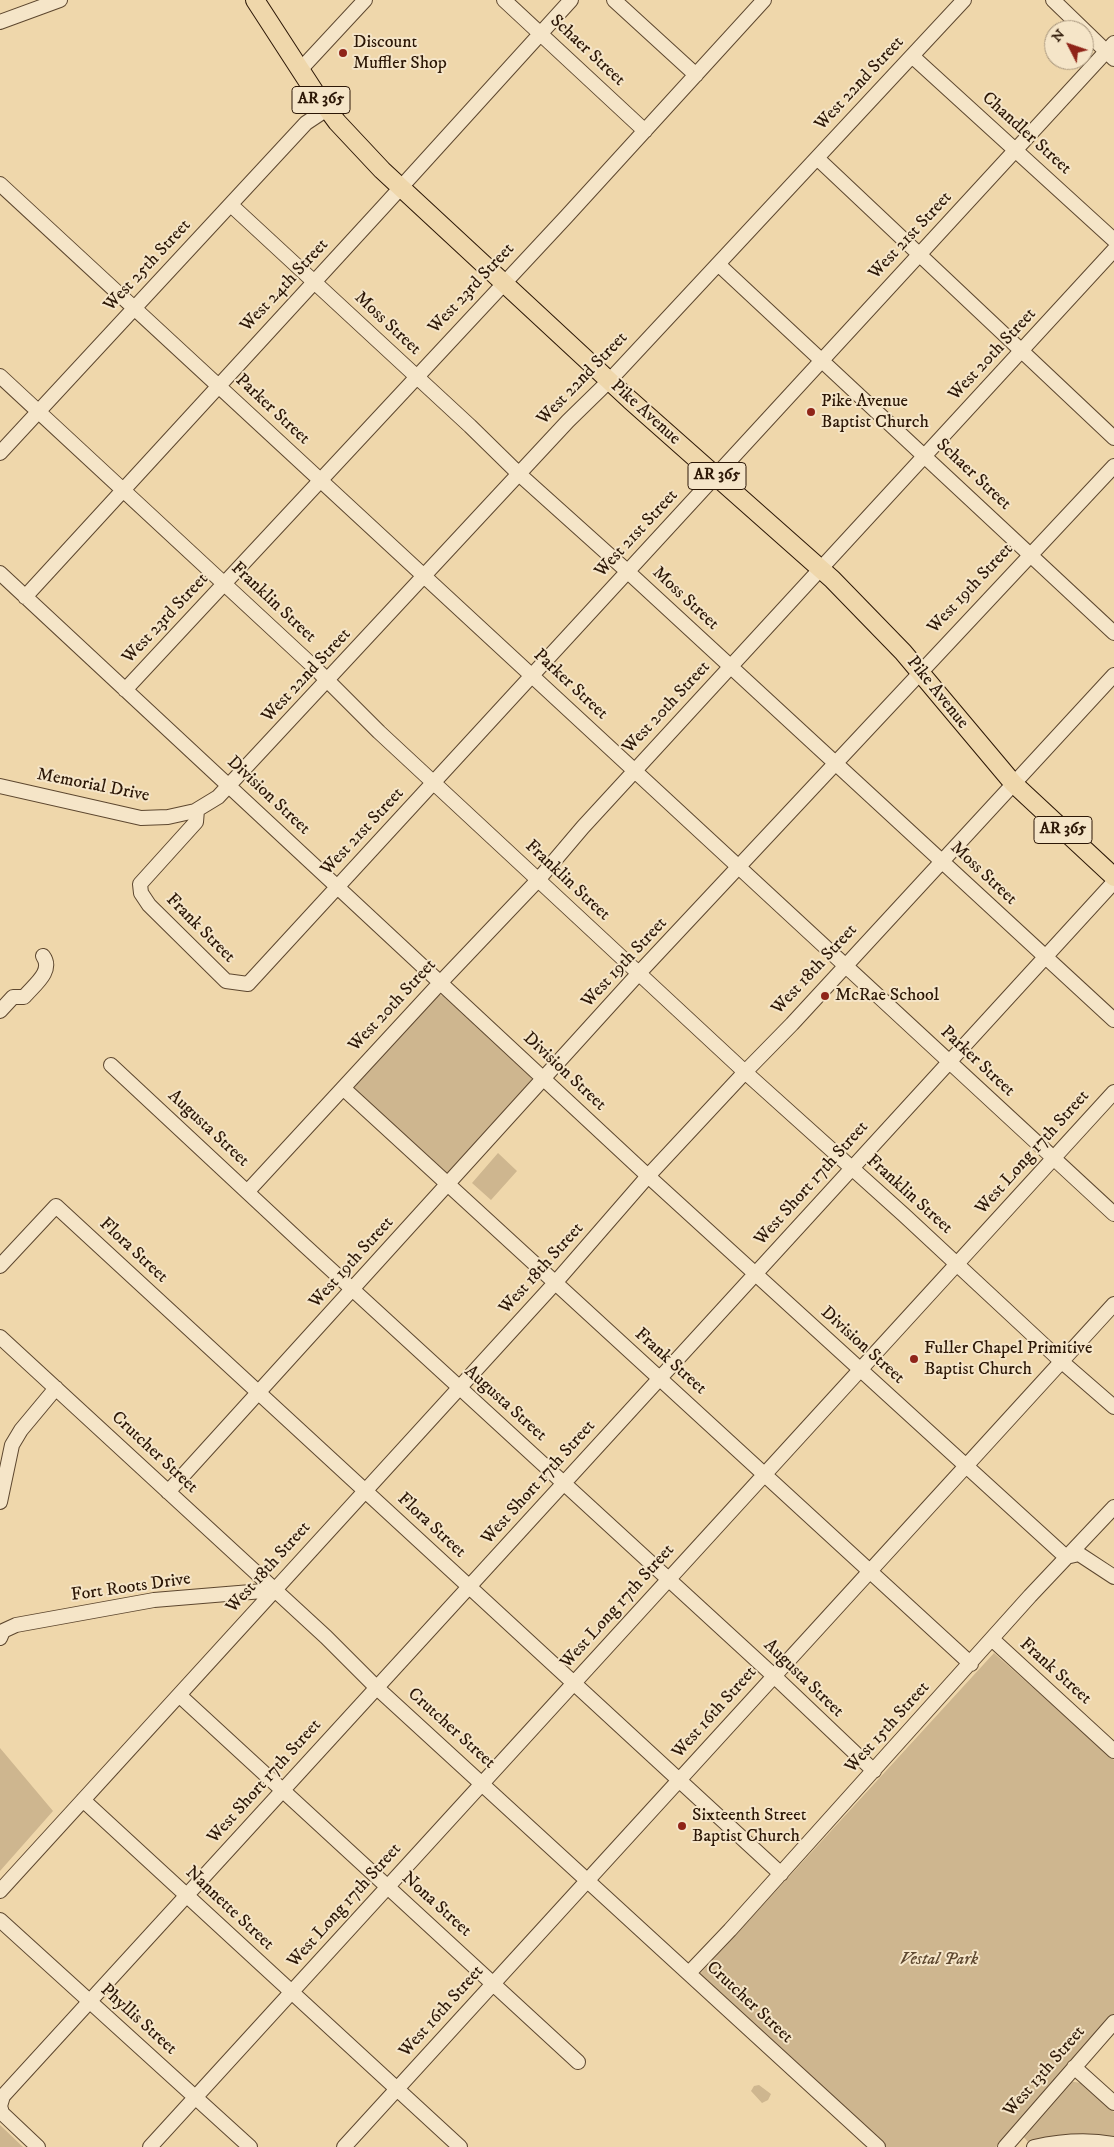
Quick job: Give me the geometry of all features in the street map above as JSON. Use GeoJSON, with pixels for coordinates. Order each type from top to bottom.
{"type":"FeatureCollection","features":[{"type":"Feature","properties":{"kind":"main road","name":"Pike Avenue"},"geometry":{"type":"LineString","coordinates":[[255,0],[327,109],[359,146],[401,188],[609,381],[821,569],[868,614],[920,672],[1012,783],[1114,877]]}},
{"type":"Feature","properties":{"kind":"street"},"geometry":{"type":"LineString","coordinates":[[0,22],[60,0]]}},
{"type":"Feature","properties":{"kind":"street"},"geometry":{"type":"LineString","coordinates":[[300,70],[365,0]]}},
{"type":"Feature","properties":{"kind":"street","name":"Schaer Street"},"geometry":{"type":"LineString","coordinates":[[504,0],[645,131]]}},
{"type":"Feature","properties":{"kind":"street","name":"West 24th Street"},"geometry":{"type":"LineString","coordinates":[[25,597],[571,0]]}},
{"type":"Feature","properties":{"kind":"street"},"geometry":{"type":"LineString","coordinates":[[614,0],[696,74]]}},
{"type":"Feature","properties":{"kind":"street","name":"West 23rd Street"},"geometry":{"type":"LineString","coordinates":[[125,690],[645,131],[764,0]]}},
{"type":"Feature","properties":{"kind":"street","name":"West 22nd Street"},"geometry":{"type":"LineString","coordinates":[[230,786],[425,577],[518,474],[609,381],[964,0]]}},
{"type":"Feature","properties":{"kind":"street"},"geometry":{"type":"LineString","coordinates":[[1053,0],[1111,51]]}},
{"type":"Feature","properties":{"kind":"street","name":"West 21st Street"},"geometry":{"type":"LineString","coordinates":[[248,984],[1015,150],[1111,51]]}},
{"type":"Feature","properties":{"kind":"street","name":"Chandler Street"},"geometry":{"type":"LineString","coordinates":[[912,56],[1114,240]]}},
{"type":"Feature","properties":{"kind":"street","name":"West 25th Street"},"geometry":{"type":"LineString","coordinates":[[0,453],[306,124],[327,109]]}},
{"type":"Feature","properties":{"kind":"street"},"geometry":{"type":"LineString","coordinates":[[817,158],[1114,438]]}},
{"type":"Feature","properties":{"kind":"street","name":"Parker Street"},"geometry":{"type":"LineString","coordinates":[[0,184],[1114,1214]]}},
{"type":"Feature","properties":{"kind":"street","name":"Moss Street"},"geometry":{"type":"LineString","coordinates":[[231,205],[416,376],[518,474],[628,571],[1114,1020]]}},
{"type":"Feature","properties":{"kind":"street","name":"West 20th Street"},"geometry":{"type":"LineString","coordinates":[[248,1192],[440,983],[538,880],[635,771],[1114,250]]}},
{"type":"Feature","properties":{"kind":"street","name":"Schaer Street"},"geometry":{"type":"LineString","coordinates":[[718,264],[1031,554],[1114,634]]}},
{"type":"Feature","properties":{"kind":"street","name":"Franklin Street"},"geometry":{"type":"LineString","coordinates":[[0,376],[745,1072],[852,1168],[1061,1362],[1114,1407]]}},
{"type":"Feature","properties":{"kind":"street","name":"West 19th Street"},"geometry":{"type":"LineString","coordinates":[[168,1492],[544,1080],[639,973],[1114,466]]}},
{"type":"Feature","properties":{"kind":"street","name":"Division Street"},"geometry":{"type":"LineString","coordinates":[[0,574],[648,1176],[1066,1557]]}},
{"type":"Feature","properties":{"kind":"street","name":"West 18th Street"},"geometry":{"type":"LineString","coordinates":[[0,1891],[460,1388],[648,1176],[846,966],[1012,783],[1114,675]]}},
{"type":"Feature","properties":{"kind":"street","name":"Memorial Drive"},"geometry":{"type":"LineString","coordinates":[[0,786],[141,818],[168,817],[197,810],[218,798],[230,786]]}},
{"type":"Feature","properties":{"kind":"street","name":"Frank Street"},"geometry":{"type":"LineString","coordinates":[[197,810],[196,822],[140,884],[141,893],[149,905],[214,971],[226,981],[248,984]]}},
{"type":"Feature","properties":{"kind":"street","name":"West Short 17th Street"},"geometry":{"type":"LineString","coordinates":[[38,2147],[2,2113],[0,2106],[3,2096],[1114,882]]}},
{"type":"Feature","properties":{"kind":"street"},"geometry":{"type":"LineString","coordinates":[[0,1011],[13,997],[24,997],[46,971],[47,963],[43,956]]}},
{"type":"Feature","properties":{"kind":"street","name":"Augusta Street"},"geometry":{"type":"LineString","coordinates":[[111,1065],[774,1676],[874,1771]]}},
{"type":"Feature","properties":{"kind":"street","name":"Frank Street"},"geometry":{"type":"LineString","coordinates":[[343,1088],[971,1664]]}},
{"type":"Feature","properties":{"kind":"street","name":"West Long 17th Street"},"geometry":{"type":"LineString","coordinates":[[150,2147],[1114,1092]]}},
{"type":"Feature","properties":{"kind":"street","name":"Flora Street"},"geometry":{"type":"LineString","coordinates":[[0,1266],[56,1206],[781,1874]]}},
{"type":"Feature","properties":{"kind":"street","name":"West 16th Street"},"geometry":{"type":"LineString","coordinates":[[344,2147],[1114,1304]]}},
{"type":"Feature","properties":{"kind":"street","name":"Crutcher Street"},"geometry":{"type":"LineString","coordinates":[[0,1337],[275,1590],[376,1687],[483,1782],[878,2147]]}},
{"type":"Feature","properties":{"kind":"street"},"geometry":{"type":"LineString","coordinates":[[0,1502],[12,1445],[20,1430],[56,1388]]}},
{"type":"Feature","properties":{"kind":"street","name":"West 15th Street"},"geometry":{"type":"LineString","coordinates":[[689,1973],[781,1874],[1066,1557],[1114,1507]]}},
{"type":"Feature","properties":{"kind":"street"},"geometry":{"type":"LineString","coordinates":[[1066,1557],[1079,1554],[1114,1577]]}},
{"type":"Feature","properties":{"kind":"street","name":"Fort Roots Drive"},"geometry":{"type":"LineString","coordinates":[[1,1632],[30,1622],[154,1600],[275,1590]]}},
{"type":"Feature","properties":{"kind":"street","name":"Frank Street"},"geometry":{"type":"LineString","coordinates":[[992,1640],[1114,1751]]}},
{"type":"Feature","properties":{"kind":"street","name":"Nona Street"},"geometry":{"type":"LineString","coordinates":[[179,1695],[578,2062]]}},
{"type":"Feature","properties":{"kind":"street","name":"Nannette Street"},"geometry":{"type":"LineString","coordinates":[[83,1800],[460,2147]]}},
{"type":"Feature","properties":{"kind":"street","name":"Phyllis Street"},"geometry":{"type":"LineString","coordinates":[[0,1920],[250,2147]]}},
{"type":"Feature","properties":{"kind":"street","name":"West 13th Street"},"geometry":{"type":"LineString","coordinates":[[1005,2147],[1114,2022]]}},
{"type":"Feature","properties":{"kind":"street"},"geometry":{"type":"LineString","coordinates":[[1074,2067],[1114,2103]]}},
{"type":"Feature","properties":{"kind":"street"},"geometry":{"type":"LineString","coordinates":[[1034,2147],[1055,2142],[1114,2144]]}},
{"type":"Feature","properties":{"kind":"green space"},"geometry":{"type":"Polygon","coordinates":[[[437,994],[443,996],[531,1078],[532,1082],[449,1173],[446,1174],[353,1092],[352,1086],[437,994]]]}},
{"type":"Feature","properties":{"kind":"green space"},"geometry":{"type":"Polygon","coordinates":[[[498,1153],[517,1171],[491,1200],[472,1183],[498,1153]]]}},
{"type":"Feature","properties":{"kind":"green space","name":"Vestal Park"},"geometry":{"type":"Polygon","coordinates":[[[994,1653],[1114,1760],[1114,2014],[996,2147],[886,2147],[699,1975],[994,1653]]]}},
{"type":"Feature","properties":{"kind":"green space"},"geometry":{"type":"Polygon","coordinates":[[[0,1748],[53,1811],[0,1871],[0,1748]]]}},
{"type":"Feature","properties":{"kind":"green space"},"geometry":{"type":"Polygon","coordinates":[[[1069,2081],[1081,2083],[1114,2112],[1114,2137],[1081,2134],[1028,2142],[1022,2135],[1069,2081]]]}},
{"type":"Feature","properties":{"kind":"green space"},"geometry":{"type":"Polygon","coordinates":[[[759,2085],[771,2094],[768,2100],[762,2103],[751,2091],[754,2086],[759,2085]]]}},
{"type":"Feature","properties":{"kind":"green space"},"geometry":{"type":"Polygon","coordinates":[[[0,2125],[23,2147],[0,2147],[0,2125]]]}},
{"type":"Feature","properties":{"kind":"place","name":"Discount Muffler Shop"},"geometry":{"type":"Point","coordinates":[343,53]}},
{"type":"Feature","properties":{"kind":"place","name":"Pike Avenue Baptist Church"},"geometry":{"type":"Point","coordinates":[811,412]}},
{"type":"Feature","properties":{"kind":"place","name":"McRae School"},"geometry":{"type":"Point","coordinates":[825,996]}},
{"type":"Feature","properties":{"kind":"place","name":"Fuller Chapel Primitive Baptist Church"},"geometry":{"type":"Point","coordinates":[914,1359]}},
{"type":"Feature","properties":{"kind":"place","name":"Sixteenth Street Baptist Church"},"geometry":{"type":"Point","coordinates":[682,1826]}}]}
